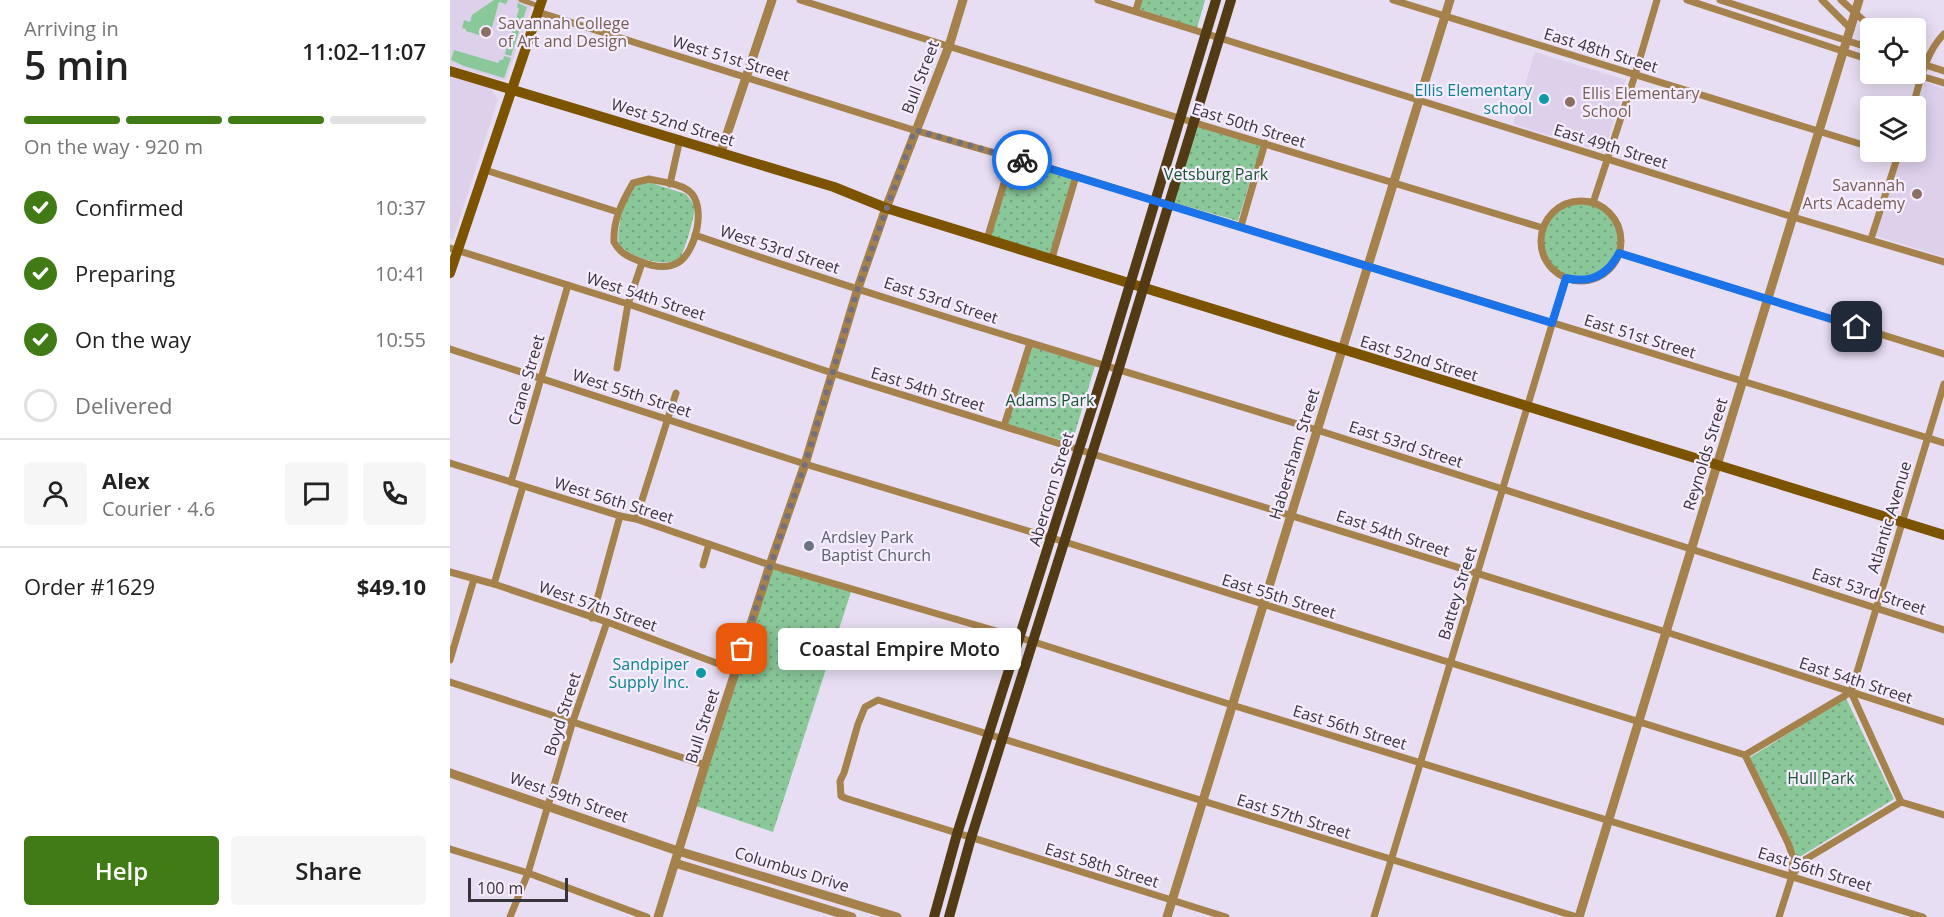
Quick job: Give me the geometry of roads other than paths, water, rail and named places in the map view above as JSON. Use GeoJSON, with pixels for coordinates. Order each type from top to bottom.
{"type":"FeatureCollection","features":[{"type":"Feature","properties":{"kind":"main road","name":"Abercorn Street"},"geometry":{"type":"LineString","coordinates":[[934,917],[957,834],[1021,638],[1216,0]]}},
{"type":"Feature","properties":{"kind":"main road","name":"Abercorn Street"},"geometry":{"type":"LineString","coordinates":[[949,917],[971,838],[1034,642],[1231,0]]}},
{"type":"Feature","properties":{"kind":"main road"},"geometry":{"type":"LineString","coordinates":[[450,273],[454,249],[485,170],[540,6]]}},
{"type":"Feature","properties":{"kind":"main road","name":"West 52nd Street"},"geometry":{"type":"LineString","coordinates":[[450,70],[834,187],[886,208]]}},
{"type":"Feature","properties":{"kind":"main road","name":"East 52nd Street"},"geometry":{"type":"LineString","coordinates":[[886,208],[1944,536]]}},
{"type":"Feature","properties":{"kind":"street"},"geometry":{"type":"LineString","coordinates":[[521,0],[540,6]]}},
{"type":"Feature","properties":{"kind":"street"},"geometry":{"type":"LineString","coordinates":[[721,152],[772,0]]}},
{"type":"Feature","properties":{"kind":"street","name":"East 50th Street"},"geometry":{"type":"LineString","coordinates":[[800,0],[1543,228]]}},
{"type":"Feature","properties":{"kind":"street","name":"Bull Street"},"geometry":{"type":"LineString","coordinates":[[658,917],[735,670],[805,464],[858,288],[915,130],[949,46],[963,0]]}},
{"type":"Feature","properties":{"kind":"street","name":"East 49th Street"},"geometry":{"type":"LineString","coordinates":[[1098,0],[1944,262]]}},
{"type":"Feature","properties":{"kind":"street"},"geometry":{"type":"LineString","coordinates":[[1136,10],[1139,0]]}},
{"type":"Feature","properties":{"kind":"street","name":"East 48th Street"},"geometry":{"type":"LineString","coordinates":[[1393,0],[1860,144]]}},
{"type":"Feature","properties":{"kind":"street","name":"Habersham Street"},"geometry":{"type":"LineString","coordinates":[[1167,917],[1450,0]]}},
{"type":"Feature","properties":{"kind":"street"},"geometry":{"type":"LineString","coordinates":[[1593,202],[1657,0]]}},
{"type":"Feature","properties":{"kind":"street"},"geometry":{"type":"LineString","coordinates":[[1687,0],[1860,56]]}},
{"type":"Feature","properties":{"kind":"street"},"geometry":{"type":"LineString","coordinates":[[1720,0],[1860,45]]}},
{"type":"Feature","properties":{"kind":"street"},"geometry":{"type":"LineString","coordinates":[[1822,0],[1851,29]]}},
{"type":"Feature","properties":{"kind":"street"},"geometry":{"type":"LineString","coordinates":[[1841,0],[1861,18]]}},
{"type":"Feature","properties":{"kind":"street","name":"Reynolds Street"},"geometry":{"type":"LineString","coordinates":[[1578,917],[1859,0]]}},
{"type":"Feature","properties":{"kind":"street","name":"West 51st Street"},"geometry":{"type":"LineString","coordinates":[[540,6],[746,77],[915,130]]}},
{"type":"Feature","properties":{"kind":"street"},"geometry":{"type":"LineString","coordinates":[[1926,63],[1937,41],[1944,34]]}},
{"type":"Feature","properties":{"kind":"street"},"geometry":{"type":"LineString","coordinates":[[1926,65],[1944,71]]}},
{"type":"Feature","properties":{"kind":"street"},"geometry":{"type":"LineString","coordinates":[[1926,77],[1944,83]]}},
{"type":"Feature","properties":{"kind":"street","name":"East 51st Street"},"geometry":{"type":"LineString","coordinates":[[915,130],[1241,226],[1944,443]]}},
{"type":"Feature","properties":{"kind":"street"},"geometry":{"type":"LineString","coordinates":[[670,184],[680,139]]}},
{"type":"Feature","properties":{"kind":"street"},"geometry":{"type":"LineString","coordinates":[[1241,226],[1265,143]]}},
{"type":"Feature","properties":{"kind":"street"},"geometry":{"type":"LineString","coordinates":[[987,239],[1012,157]]}},
{"type":"Feature","properties":{"kind":"street"},"geometry":{"type":"LineString","coordinates":[[1871,239],[1895,162]]}},
{"type":"Feature","properties":{"kind":"street"},"geometry":{"type":"LineString","coordinates":[[485,170],[618,212]]}},
{"type":"Feature","properties":{"kind":"street"},"geometry":{"type":"LineString","coordinates":[[1052,258],[1076,176]]}},
{"type":"Feature","properties":{"kind":"street"},"geometry":{"type":"LineString","coordinates":[[649,179],[670,184],[689,191],[698,202],[695,235],[685,257],[675,264],[659,267],[625,256],[614,242],[614,230],[618,212],[633,183],[649,179]]}},
{"type":"Feature","properties":{"kind":"street"},"geometry":{"type":"LineString","coordinates":[[1573,201],[1593,202],[1602,207],[1616,221],[1620,230],[1619,253],[1613,264],[1597,277],[1576,280],[1566,278],[1556,272],[1544,257],[1541,247],[1543,228],[1553,211],[1563,205],[1573,201]]}},
{"type":"Feature","properties":{"kind":"street","name":"West 53rd Street"},"geometry":{"type":"LineString","coordinates":[[695,235],[796,270],[858,288]]}},
{"type":"Feature","properties":{"kind":"street","name":"West 54th Street"},"geometry":{"type":"LineString","coordinates":[[454,249],[628,304],[832,373]]}},
{"type":"Feature","properties":{"kind":"street"},"geometry":{"type":"LineString","coordinates":[[1619,253],[1944,354]]}},
{"type":"Feature","properties":{"kind":"street"},"geometry":{"type":"LineString","coordinates":[[617,368],[628,304],[642,263]]}},
{"type":"Feature","properties":{"kind":"street","name":"Battey Street"},"geometry":{"type":"LineString","coordinates":[[1374,917],[1566,278]]}},
{"type":"Feature","properties":{"kind":"street","name":"Crane Street"},"geometry":{"type":"LineString","coordinates":[[511,482],[568,285]]}},
{"type":"Feature","properties":{"kind":"street","name":"East 53rd Street"},"geometry":{"type":"LineString","coordinates":[[858,288],[1105,367],[1317,430],[1692,548],[1944,630]]}},
{"type":"Feature","properties":{"kind":"street"},"geometry":{"type":"LineString","coordinates":[[1004,426],[1030,343]]}},
{"type":"Feature","properties":{"kind":"street","name":"West 55th Street"},"geometry":{"type":"LineString","coordinates":[[450,349],[805,464]]}},
{"type":"Feature","properties":{"kind":"street","name":"East 54th Street"},"geometry":{"type":"LineString","coordinates":[[832,373],[1666,632],[1944,722]]}},
{"type":"Feature","properties":{"kind":"street","name":"Atlantic Avenue"},"geometry":{"type":"LineString","coordinates":[[1851,692],[1944,384]]}},
{"type":"Feature","properties":{"kind":"street"},"geometry":{"type":"LineString","coordinates":[[636,519],[676,393]]}},
{"type":"Feature","properties":{"kind":"street","name":"West 56th Street"},"geometry":{"type":"LineString","coordinates":[[450,463],[636,519],[770,565]]}},
{"type":"Feature","properties":{"kind":"street","name":"East 55th Street"},"geometry":{"type":"LineString","coordinates":[[805,464],[1065,542],[1745,755]]}},
{"type":"Feature","properties":{"kind":"street"},"geometry":{"type":"LineString","coordinates":[[494,584],[523,486]]}},
{"type":"Feature","properties":{"kind":"street"},"geometry":{"type":"LineString","coordinates":[[592,618],[620,516]]}},
{"type":"Feature","properties":{"kind":"street"},"geometry":{"type":"LineString","coordinates":[[703,565],[709,544]]}},
{"type":"Feature","properties":{"kind":"street","name":"East 56th Street"},"geometry":{"type":"LineString","coordinates":[[770,565],[1021,638],[1923,917]]}},
{"type":"Feature","properties":{"kind":"street","name":"West 57th Street"},"geometry":{"type":"LineString","coordinates":[[450,572],[494,584],[607,622],[735,670]]}},
{"type":"Feature","properties":{"kind":"street"},"geometry":{"type":"LineString","coordinates":[[450,660],[474,579]]}},
{"type":"Feature","properties":{"kind":"street","name":"Boyd Street"},"geometry":{"type":"LineString","coordinates":[[510,917],[528,873],[573,721],[607,622]]}},
{"type":"Feature","properties":{"kind":"street"},"geometry":{"type":"LineString","coordinates":[[450,682],[705,765]]}},
{"type":"Feature","properties":{"kind":"street"},"geometry":{"type":"LineString","coordinates":[[1779,917],[1792,876],[1793,857],[1745,755],[1851,692],[1901,802]]}},
{"type":"Feature","properties":{"kind":"street","name":"East 57th Street"},"geometry":{"type":"LineString","coordinates":[[957,834],[857,804],[841,796],[840,781],[865,707],[878,700],[1578,917]]}},
{"type":"Feature","properties":{"kind":"street","name":"West 59th Street"},"geometry":{"type":"LineString","coordinates":[[450,773],[678,851]]}},
{"type":"Feature","properties":{"kind":"street"},"geometry":{"type":"LineString","coordinates":[[1792,876],[1801,862],[1901,802],[1944,815]]}},
{"type":"Feature","properties":{"kind":"street","name":"East 58th Street"},"geometry":{"type":"LineString","coordinates":[[957,834],[1226,917]]}},
{"type":"Feature","properties":{"kind":"street"},"geometry":{"type":"LineString","coordinates":[[450,849],[528,873],[647,917]]}},
{"type":"Feature","properties":{"kind":"street","name":"Columbus Drive"},"geometry":{"type":"LineString","coordinates":[[678,851],[897,917]]}},
{"type":"Feature","properties":{"kind":"street","name":"Columbus Drive"},"geometry":{"type":"LineString","coordinates":[[675,863],[852,917]]}},
{"type":"Feature","properties":{"kind":"place","name":"Savannah College of Art and Design"},"geometry":{"type":"Point","coordinates":[486,32]}},
{"type":"Feature","properties":{"kind":"place","name":"Ellis Elementary school"},"geometry":{"type":"Point","coordinates":[1544,99]}},
{"type":"Feature","properties":{"kind":"place","name":"Ellis Elementary School"},"geometry":{"type":"Point","coordinates":[1570,102]}},
{"type":"Feature","properties":{"kind":"place","name":"Savannah Arts Academy"},"geometry":{"type":"Point","coordinates":[1917,194]}},
{"type":"Feature","properties":{"kind":"place","name":"Ardsley Park Baptist Church"},"geometry":{"type":"Point","coordinates":[809,546]}},
{"type":"Feature","properties":{"kind":"place","name":"Coastal Empire Moto"},"geometry":{"type":"Point","coordinates":[742,649]}},
{"type":"Feature","properties":{"kind":"place","name":"Sandpiper Supply Inc."},"geometry":{"type":"Point","coordinates":[701,673]}},
{"type":"Feature","properties":{"kind":"park label","name":"Vetsburg Park"},"geometry":{"type":"Point","coordinates":[1216,174]}},
{"type":"Feature","properties":{"kind":"park label","name":"Adams Park"},"geometry":{"type":"Point","coordinates":[1050,400]}},
{"type":"Feature","properties":{"kind":"park label","name":"Hull Park"},"geometry":{"type":"Point","coordinates":[1821,778]}}]}
